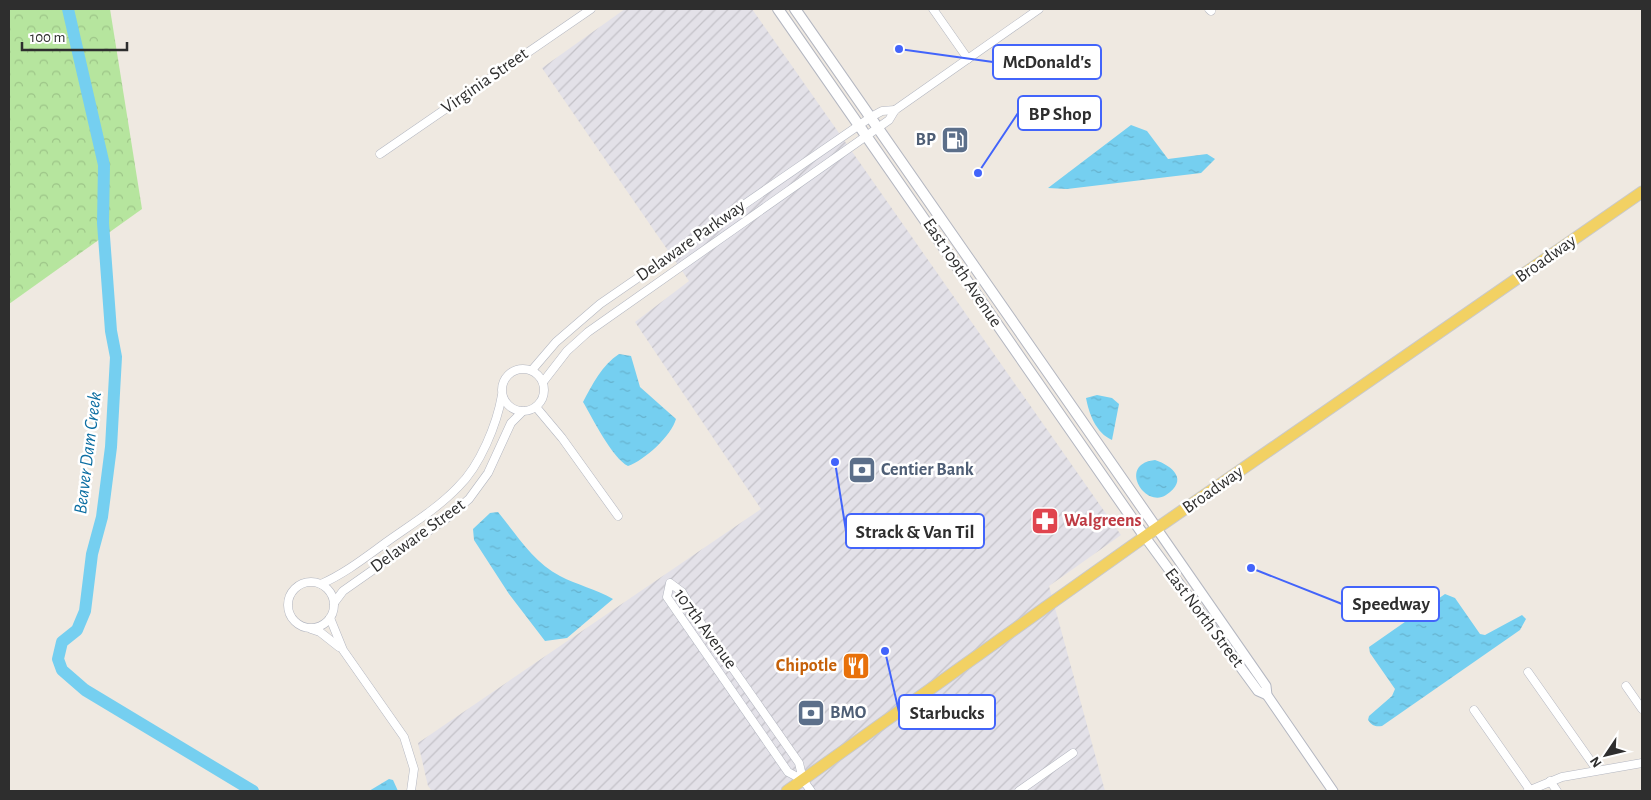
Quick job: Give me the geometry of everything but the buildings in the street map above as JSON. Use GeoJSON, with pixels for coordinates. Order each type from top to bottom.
{"type":"FeatureCollection","features":[{"type":"Feature","properties":{"kind":"main road","name":"East 109th Avenue"},"geometry":{"type":"LineString","coordinates":[[778,9],[868,135],[1051,404],[1145,537]]}},
{"type":"Feature","properties":{"kind":"main road","name":"East 109th Avenue"},"geometry":{"type":"LineString","coordinates":[[795,9],[1156,529]]}},
{"type":"Feature","properties":{"kind":"main road","name":"Broadway"},"geometry":{"type":"LineString","coordinates":[[787,791],[1156,529],[1642,192]]}},
{"type":"Feature","properties":{"kind":"street","name":"Virginia Street"},"geometry":{"type":"LineString","coordinates":[[380,154],[591,9]]}},
{"type":"Feature","properties":{"kind":"street"},"geometry":{"type":"LineString","coordinates":[[933,9],[968,59]]}},
{"type":"Feature","properties":{"kind":"street"},"geometry":{"type":"LineString","coordinates":[[868,135],[889,120],[895,110],[1039,9]]}},
{"type":"Feature","properties":{"kind":"street"},"geometry":{"type":"LineString","coordinates":[[860,124],[882,111],[895,110]]}},
{"type":"Feature","properties":{"kind":"street","name":"Delaware Parkway"},"geometry":{"type":"LineString","coordinates":[[532,370],[556,342],[600,304],[860,124]]}},
{"type":"Feature","properties":{"kind":"street","name":"Delaware Parkway"},"geometry":{"type":"LineString","coordinates":[[543,382],[567,351],[588,332],[868,135]]}},
{"type":"Feature","properties":{"kind":"street"},"geometry":{"type":"LineString","coordinates":[[526,368],[532,370],[543,382],[544,396],[536,407],[523,411],[510,407],[502,395],[504,382],[512,371],[526,368]]}},
{"type":"Feature","properties":{"kind":"street","name":"Delaware Street"},"geometry":{"type":"LineString","coordinates":[[321,584],[351,568],[432,510],[460,486],[490,435],[499,414],[502,395]]}},
{"type":"Feature","properties":{"kind":"street"},"geometry":{"type":"LineString","coordinates":[[536,407],[562,438],[618,516]]}},
{"type":"Feature","properties":{"kind":"street","name":"Delaware Street"},"geometry":{"type":"LineString","coordinates":[[334,603],[343,591],[447,518],[469,499],[488,473],[511,423],[523,411]]}},
{"type":"Feature","properties":{"kind":"street","name":"East North Street"},"geometry":{"type":"LineString","coordinates":[[1156,529],[1266,686],[1267,695],[1333,791]]}},
{"type":"Feature","properties":{"kind":"street","name":"East North Street"},"geometry":{"type":"LineString","coordinates":[[1145,537],[1258,691],[1267,695]]}},
{"type":"Feature","properties":{"kind":"street"},"geometry":{"type":"LineString","coordinates":[[310,629],[325,624],[330,618],[334,603],[332,596],[321,584],[306,582],[298,585],[288,597],[287,604],[291,618],[303,628],[310,629],[331,639],[343,650],[404,737],[414,769],[412,791]]}},
{"type":"Feature","properties":{"kind":"street","name":"107th Avenue"},"geometry":{"type":"LineString","coordinates":[[803,780],[788,772],[667,598],[670,583],[682,592],[696,616],[799,762],[803,780],[811,791]]}},
{"type":"Feature","properties":{"kind":"street"},"geometry":{"type":"LineString","coordinates":[[330,618],[343,650]]}},
{"type":"Feature","properties":{"kind":"street"},"geometry":{"type":"LineString","coordinates":[[1528,672],[1597,770]]}},
{"type":"Feature","properties":{"kind":"street"},"geometry":{"type":"LineString","coordinates":[[1626,686],[1642,709]]}},
{"type":"Feature","properties":{"kind":"street"},"geometry":{"type":"LineString","coordinates":[[1474,710],[1529,791],[1550,781],[1597,770],[1642,763]]}},
{"type":"Feature","properties":{"kind":"street"},"geometry":{"type":"LineString","coordinates":[[1019,791],[1073,753]]}},
{"type":"Feature","properties":{"kind":"street"},"geometry":{"type":"LineString","coordinates":[[1550,781],[1557,791]]}},
{"type":"Feature","properties":{"kind":"shaded area"},"geometry":{"type":"Polygon","coordinates":[[[625,9],[752,9],[1121,535],[1049,586],[1105,791],[432,791],[428,786],[418,743],[761,509],[635,322],[689,281],[542,68],[625,9]]]}},
{"type":"Feature","properties":{"kind":"green space"},"geometry":{"type":"Polygon","coordinates":[[[9,9],[110,9],[142,209],[9,304],[9,9]]]}},
{"type":"Feature","properties":{"kind":"water"},"geometry":{"type":"Polygon","coordinates":[[[1131,125],[1147,131],[1168,159],[1207,154],[1215,159],[1201,173],[1067,189],[1048,188],[1131,125]]]}},
{"type":"Feature","properties":{"kind":"water"},"geometry":{"type":"Polygon","coordinates":[[[619,354],[631,356],[640,387],[676,419],[669,433],[656,447],[642,459],[628,466],[615,455],[583,402],[607,364],[619,354]]]}},
{"type":"Feature","properties":{"kind":"water"},"geometry":{"type":"Polygon","coordinates":[[[1097,395],[1112,398],[1119,404],[1112,440],[1106,437],[1098,428],[1089,410],[1086,398],[1097,395]]]}},
{"type":"Feature","properties":{"kind":"water"},"geometry":{"type":"Polygon","coordinates":[[[1155,460],[1168,466],[1176,474],[1177,479],[1177,484],[1173,489],[1166,495],[1158,498],[1150,496],[1143,491],[1136,477],[1138,469],[1144,463],[1155,460]]]}},
{"type":"Feature","properties":{"kind":"water"},"geometry":{"type":"Polygon","coordinates":[[[498,512],[542,564],[566,579],[613,599],[567,638],[545,641],[509,594],[474,540],[473,529],[490,513],[498,512]]]}},
{"type":"Feature","properties":{"kind":"water"},"geometry":{"type":"Polygon","coordinates":[[[1445,594],[1455,598],[1480,634],[1485,635],[1522,615],[1526,619],[1520,630],[1382,726],[1373,725],[1368,720],[1369,716],[1392,696],[1395,689],[1370,653],[1369,647],[1445,594]]]}},
{"type":"Feature","properties":{"kind":"water"},"geometry":{"type":"Polygon","coordinates":[[[389,779],[393,780],[398,791],[369,791],[389,779]]]}},
{"type":"Feature","properties":{"kind":"waterway","name":"Beaver Dam Creek"},"geometry":{"type":"LineString","coordinates":[[68,9],[104,165],[103,223],[111,331],[116,357],[111,447],[102,517],[92,554],[85,611],[77,630],[62,642],[58,659],[62,670],[85,690],[253,791]]}},
{"type":"Feature","properties":{"kind":"place","name":"McDonald's"},"geometry":{"type":"Point","coordinates":[899,49]}},
{"type":"Feature","properties":{"kind":"place","name":"BP"},"geometry":{"type":"Point","coordinates":[955,140]}},
{"type":"Feature","properties":{"kind":"place","name":"BP Shop"},"geometry":{"type":"Point","coordinates":[978,173]}},
{"type":"Feature","properties":{"kind":"place","name":"Strack & Van Til"},"geometry":{"type":"Point","coordinates":[835,462]}},
{"type":"Feature","properties":{"kind":"place","name":"Centier Bank"},"geometry":{"type":"Point","coordinates":[862,470]}},
{"type":"Feature","properties":{"kind":"place","name":"Walgreens"},"geometry":{"type":"Point","coordinates":[1045,521]}},
{"type":"Feature","properties":{"kind":"place","name":"Speedway"},"geometry":{"type":"Point","coordinates":[1251,568]}},
{"type":"Feature","properties":{"kind":"place","name":"Starbucks"},"geometry":{"type":"Point","coordinates":[885,651]}},
{"type":"Feature","properties":{"kind":"place","name":"Chipotle"},"geometry":{"type":"Point","coordinates":[856,666]}},
{"type":"Feature","properties":{"kind":"place","name":"BMO"},"geometry":{"type":"Point","coordinates":[811,713]}}]}
